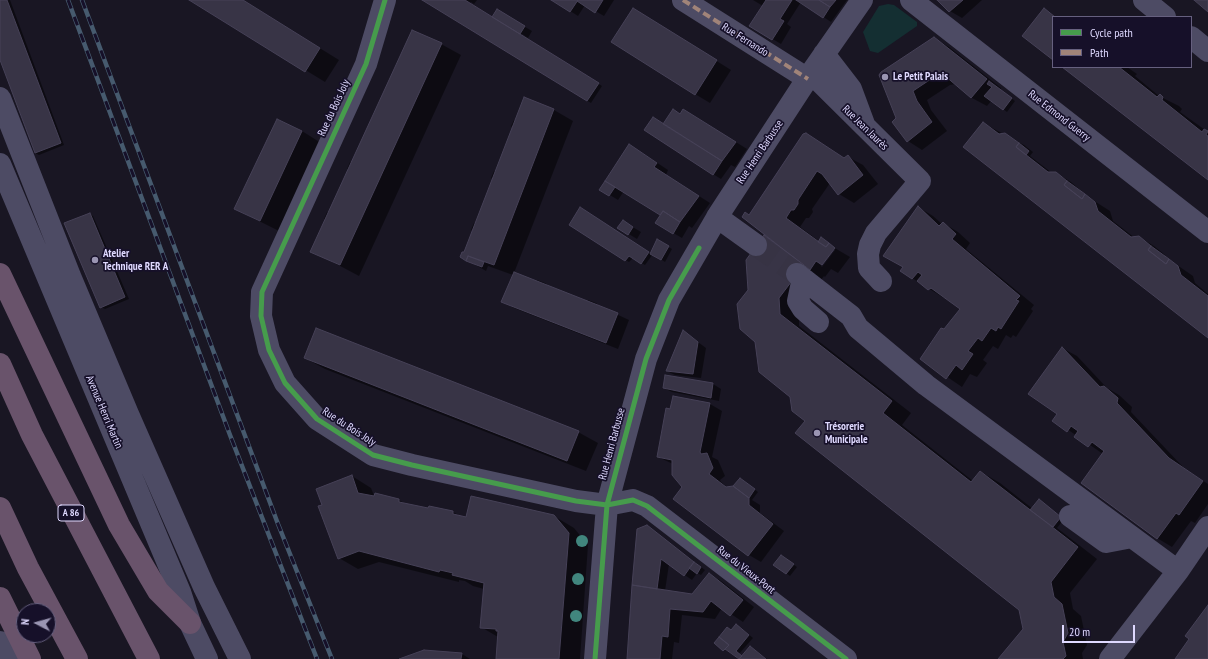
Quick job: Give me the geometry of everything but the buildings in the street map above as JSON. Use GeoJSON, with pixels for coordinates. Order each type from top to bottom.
{"type":"FeatureCollection","features":[{"type":"Feature","properties":{"kind":"highway"},"geometry":{"type":"LineString","coordinates":[[0,274],[119,525],[158,591],[190,623]]}},
{"type":"Feature","properties":{"kind":"highway","name":"A 86"},"geometry":{"type":"LineString","coordinates":[[0,364],[32,435],[148,659]]}},
{"type":"Feature","properties":{"kind":"highway"},"geometry":{"type":"LineString","coordinates":[[0,508],[28,568],[77,659]]}},
{"type":"Feature","properties":{"kind":"highway"},"geometry":{"type":"LineString","coordinates":[[0,598],[30,659]]}},
{"type":"Feature","properties":{"kind":"street","name":"Rue du Bois Joly"},"geometry":{"type":"LineString","coordinates":[[385,0],[366,64],[262,292],[261,316],[269,350],[285,383],[317,419],[373,455],[576,502],[607,505],[632,500]]}},
{"type":"Feature","properties":{"kind":"street","name":"Rue Fernando"},"geometry":{"type":"LineString","coordinates":[[683,0],[809,76]]}},
{"type":"Feature","properties":{"kind":"street","name":"Rue Henri Barbusse"},"geometry":{"type":"LineString","coordinates":[[595,659],[607,505],[649,352],[669,300],[716,217],[809,76],[862,0]]}},
{"type":"Feature","properties":{"kind":"street","name":"Rue Edmond Guerry"},"geometry":{"type":"LineString","coordinates":[[911,0],[1208,232]]}},
{"type":"Feature","properties":{"kind":"street"},"geometry":{"type":"LineString","coordinates":[[1144,0],[1164,16]]}},
{"type":"Feature","properties":{"kind":"street"},"geometry":{"type":"LineString","coordinates":[[1192,38],[1208,51]]}},
{"type":"Feature","properties":{"kind":"street"},"geometry":{"type":"LineString","coordinates":[[824,54],[851,88],[867,131]]}},
{"type":"Feature","properties":{"kind":"street","name":"Rue Jean Jaurès"},"geometry":{"type":"LineString","coordinates":[[809,76],[920,181],[876,233],[870,246],[868,254],[869,268],[881,281]]}},
{"type":"Feature","properties":{"kind":"street"},"geometry":{"type":"LineString","coordinates":[[0,98],[70,276],[125,407],[204,587],[240,659]]}},
{"type":"Feature","properties":{"kind":"street","name":"Avenue Henri Martin"},"geometry":{"type":"LineString","coordinates":[[0,164],[180,592],[190,623],[207,659]]}},
{"type":"Feature","properties":{"kind":"street"},"geometry":{"type":"LineString","coordinates":[[716,217],[756,246]]}},
{"type":"Feature","properties":{"kind":"street"},"geometry":{"type":"LineString","coordinates":[[818,322],[803,309],[798,301],[801,287],[801,277],[851,316],[858,328],[926,385],[1178,571]]}},
{"type":"Feature","properties":{"kind":"street","name":"Rue du Vieux-Pont"},"geometry":{"type":"LineString","coordinates":[[632,500],[647,506],[846,659]]}},
{"type":"Feature","properties":{"kind":"street"},"geometry":{"type":"LineString","coordinates":[[1070,516],[1106,542],[1132,537]]}},
{"type":"Feature","properties":{"kind":"street"},"geometry":{"type":"LineString","coordinates":[[1110,659],[1178,571],[1208,527]]}},
{"type":"Feature","properties":{"kind":"street"},"geometry":{"type":"LineString","coordinates":[[0,642],[9,659]]}},
{"type":"Feature","properties":{"kind":"green space"},"geometry":{"type":"Polygon","coordinates":[[[888,4],[894,5],[917,22],[917,26],[878,53],[870,51],[863,32],[879,6],[888,4]]]}},
{"type":"Feature","properties":{"kind":"tunnel"},"geometry":{"type":"LineString","coordinates":[[756,245],[797,274]]}},
{"type":"Feature","properties":{"kind":"railway"},"geometry":{"type":"LineString","coordinates":[[68,0],[230,435],[317,659]]}},
{"type":"Feature","properties":{"kind":"railway"},"geometry":{"type":"LineString","coordinates":[[82,0],[278,524],[332,659]]}},
{"type":"Feature","properties":{"kind":"marked path"},"geometry":{"type":"LineString","coordinates":[[683,0],[808,79]]}},
{"type":"Feature","properties":{"kind":"cycle path"},"geometry":{"type":"LineString","coordinates":[[385,0],[366,64],[262,292],[261,316],[269,350],[285,383],[317,419],[373,455],[576,501],[607,505],[633,500],[647,506],[846,659]]}},
{"type":"Feature","properties":{"kind":"cycle path"},"geometry":{"type":"LineString","coordinates":[[595,659],[607,505],[646,359],[669,300],[699,248]]}},
{"type":"Feature","properties":{"kind":"place","name":"Le Petit Palais"},"geometry":{"type":"Point","coordinates":[885,77]}},
{"type":"Feature","properties":{"kind":"place","name":"Atelier Technique RER A"},"geometry":{"type":"Point","coordinates":[95,260]}},
{"type":"Feature","properties":{"kind":"place","name":"Trésorerie Municipale"},"geometry":{"type":"Point","coordinates":[817,433]}}]}
